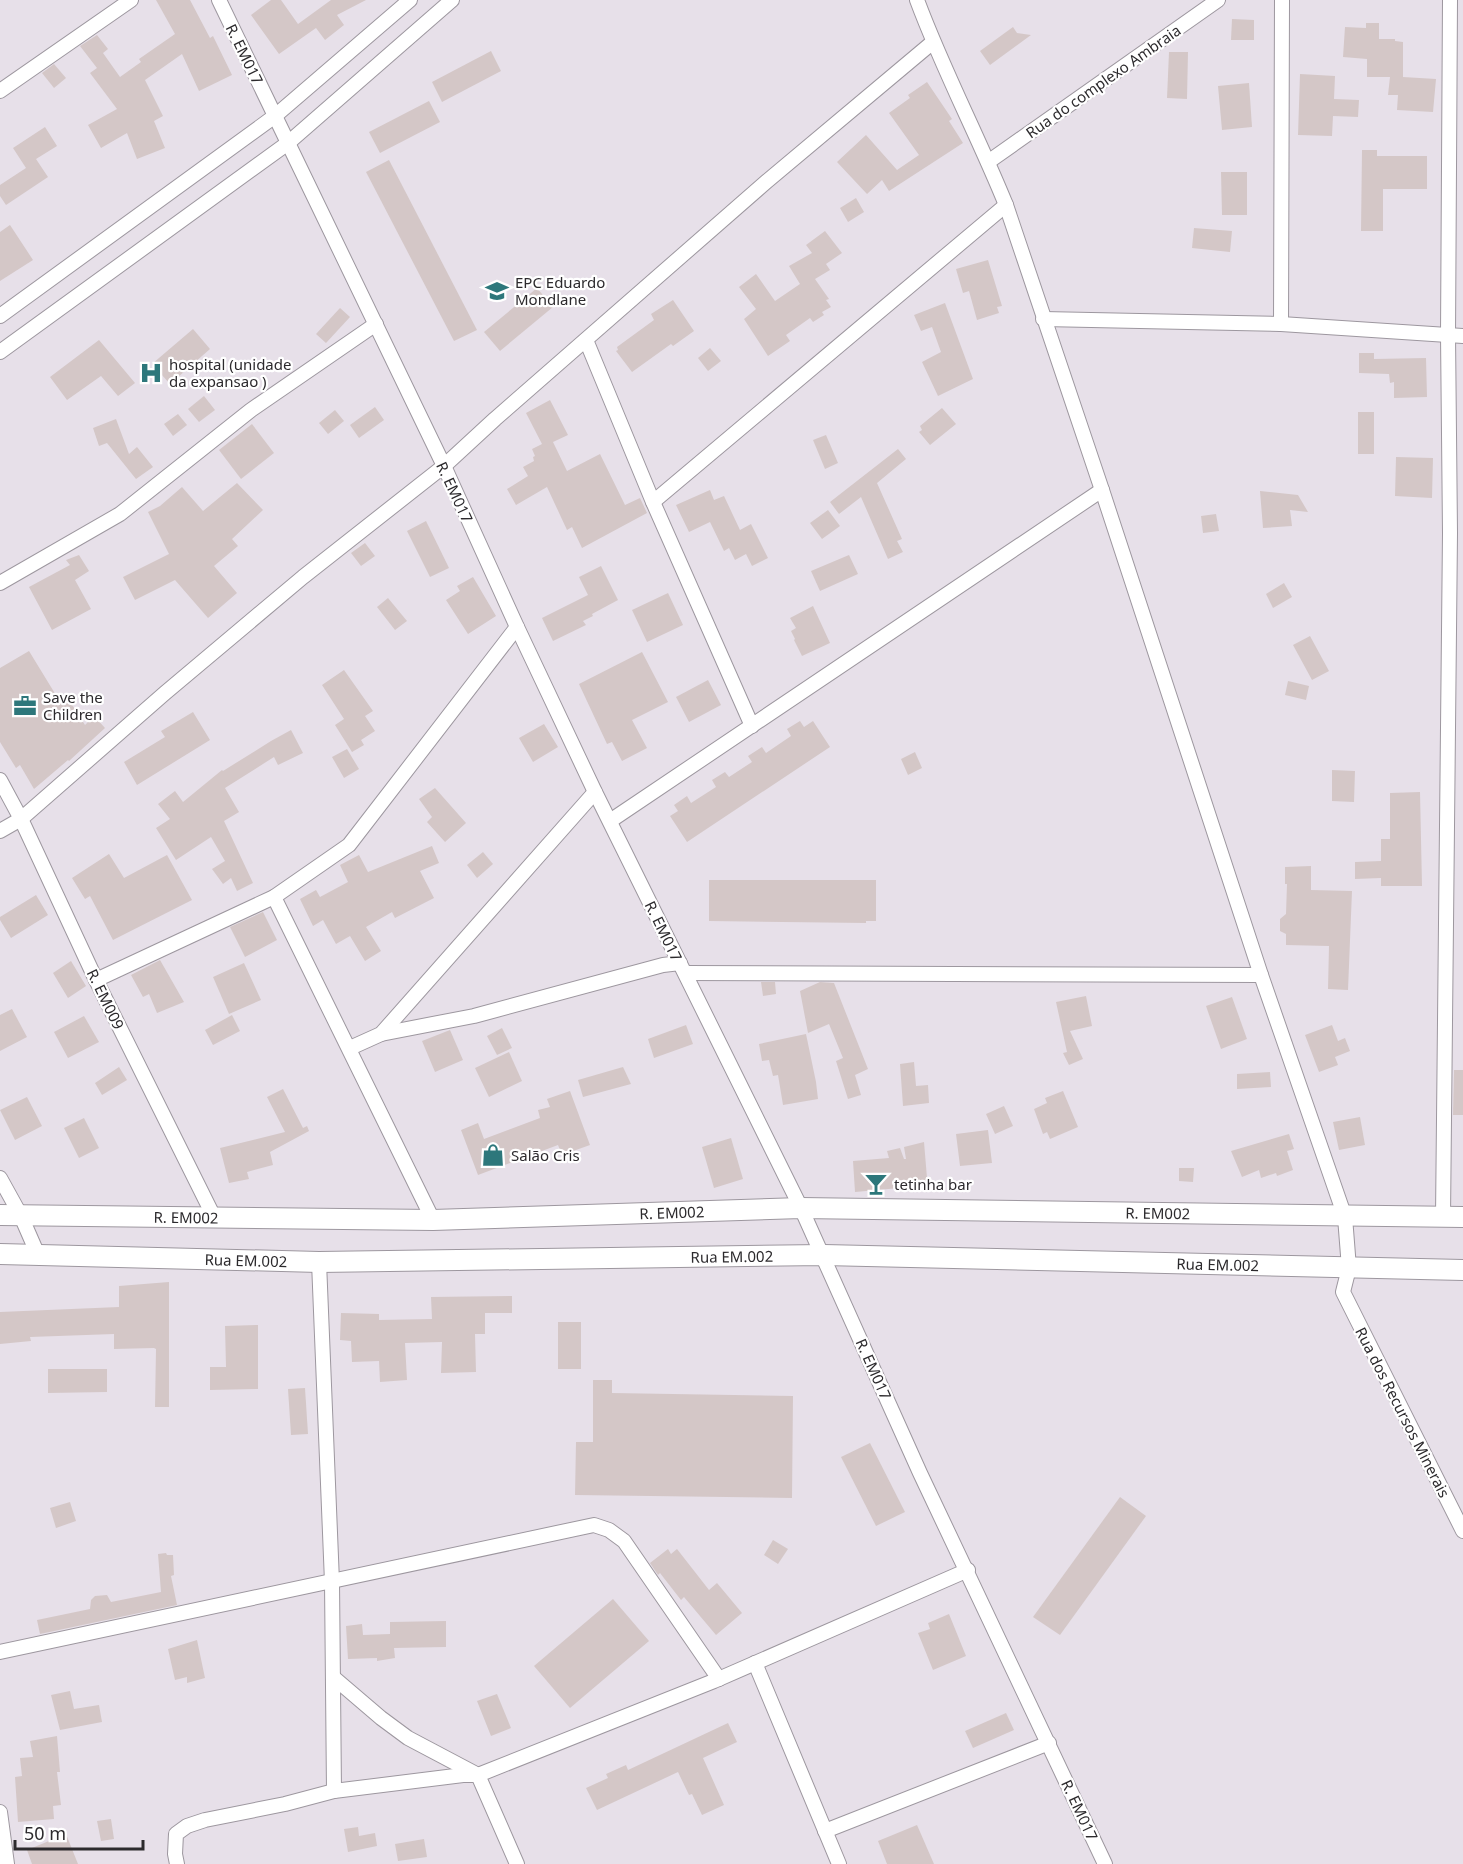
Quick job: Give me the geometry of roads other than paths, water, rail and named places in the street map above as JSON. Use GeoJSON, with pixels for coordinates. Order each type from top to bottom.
{"type":"FeatureCollection","features":[{"type":"Feature","properties":{"kind":"street"},"geometry":{"type":"LineString","coordinates":[[0,92],[131,0]]}},
{"type":"Feature","properties":{"kind":"street","name":"R. EM017"},"geometry":{"type":"LineString","coordinates":[[219,0],[444,466],[595,792],[824,1255],[920,1473],[1106,1864]]}},
{"type":"Feature","properties":{"kind":"street"},"geometry":{"type":"LineString","coordinates":[[0,316],[275,117],[410,0]]}},
{"type":"Feature","properties":{"kind":"street"},"geometry":{"type":"LineString","coordinates":[[0,352],[288,143],[452,0]]}},
{"type":"Feature","properties":{"kind":"street"},"geometry":{"type":"LineString","coordinates":[[917,0],[933,42],[1006,205],[1261,975],[1345,1217],[1349,1268]]}},
{"type":"Feature","properties":{"kind":"street","name":"Rua do complexo Ambraia"},"geometry":{"type":"LineString","coordinates":[[988,162],[1218,0]]}},
{"type":"Feature","properties":{"kind":"street"},"geometry":{"type":"LineString","coordinates":[[1281,324],[1282,0]]}},
{"type":"Feature","properties":{"kind":"street"},"geometry":{"type":"LineString","coordinates":[[1443,1217],[1456,533],[1448,335],[1450,0]]}},
{"type":"Feature","properties":{"kind":"street"},"geometry":{"type":"LineString","coordinates":[[0,831],[21,819],[165,693],[303,577],[444,466],[585,340],[855,106],[933,42]]}},
{"type":"Feature","properties":{"kind":"street"},"geometry":{"type":"LineString","coordinates":[[653,502],[1006,205]]}},
{"type":"Feature","properties":{"kind":"street"},"geometry":{"type":"LineString","coordinates":[[1043,319],[1281,324],[1463,336]]}},
{"type":"Feature","properties":{"kind":"street"},"geometry":{"type":"LineString","coordinates":[[0,583],[120,514],[251,410],[376,324]]}},
{"type":"Feature","properties":{"kind":"street"},"geometry":{"type":"LineString","coordinates":[[585,340],[653,502],[752,726]]}},
{"type":"Feature","properties":{"kind":"street"},"geometry":{"type":"LineString","coordinates":[[610,821],[1102,490]]}},
{"type":"Feature","properties":{"kind":"street"},"geometry":{"type":"LineString","coordinates":[[96,980],[274,897],[349,845],[517,627]]}},
{"type":"Feature","properties":{"kind":"street","name":"R. EM009"},"geometry":{"type":"LineString","coordinates":[[0,780],[214,1217]]}},
{"type":"Feature","properties":{"kind":"street"},"geometry":{"type":"LineString","coordinates":[[381,1034],[595,792]]}},
{"type":"Feature","properties":{"kind":"street"},"geometry":{"type":"LineString","coordinates":[[274,897],[433,1220]]}},
{"type":"Feature","properties":{"kind":"street"},"geometry":{"type":"LineString","coordinates":[[350,1048],[381,1034],[474,1016],[663,965],[683,968],[1261,975]]}},
{"type":"Feature","properties":{"kind":"street"},"geometry":{"type":"LineString","coordinates":[[0,1179],[21,1216],[38,1255]]}},
{"type":"Feature","properties":{"kind":"street","name":"R. EM002"},"geometry":{"type":"LineString","coordinates":[[0,1215],[433,1220],[801,1208],[1345,1217]]}},
{"type":"Feature","properties":{"kind":"street"},"geometry":{"type":"LineString","coordinates":[[1345,1217],[1463,1217]]}},
{"type":"Feature","properties":{"kind":"street","name":"Rua EM.002"},"geometry":{"type":"LineString","coordinates":[[0,1254],[319,1262],[824,1255],[1463,1270]]}},
{"type":"Feature","properties":{"kind":"street"},"geometry":{"type":"LineString","coordinates":[[319,1262],[332,1582],[334,1791]]}},
{"type":"Feature","properties":{"kind":"street","name":"Rua dos Recursos Minerais"},"geometry":{"type":"LineString","coordinates":[[1349,1268],[1343,1293],[1463,1531]]}},
{"type":"Feature","properties":{"kind":"street"},"geometry":{"type":"LineString","coordinates":[[0,1652],[594,1525],[609,1530],[624,1541],[719,1679]]}},
{"type":"Feature","properties":{"kind":"street"},"geometry":{"type":"LineString","coordinates":[[177,1864],[176,1834],[188,1826],[205,1820],[285,1804],[334,1791],[478,1775],[719,1679],[968,1570]]}},
{"type":"Feature","properties":{"kind":"street"},"geometry":{"type":"LineString","coordinates":[[755,1663],[838,1864]]}},
{"type":"Feature","properties":{"kind":"street"},"geometry":{"type":"LineString","coordinates":[[333,1677],[408,1738],[478,1775],[517,1864]]}},
{"type":"Feature","properties":{"kind":"street"},"geometry":{"type":"LineString","coordinates":[[825,1831],[1048,1743]]}},
{"type":"Feature","properties":{"kind":"street"},"geometry":{"type":"LineString","coordinates":[[0,1812],[7,1864]]}},
{"type":"Feature","properties":{"kind":"place","name":"EPC Eduardo Mondlane"},"geometry":{"type":"Point","coordinates":[497,291]}},
{"type":"Feature","properties":{"kind":"place","name":"hospital (unidade da expansao )"},"geometry":{"type":"Point","coordinates":[151,373]}},
{"type":"Feature","properties":{"kind":"place","name":"Save the Children"},"geometry":{"type":"Point","coordinates":[25,706]}},
{"type":"Feature","properties":{"kind":"place","name":"Salão Cris"},"geometry":{"type":"Point","coordinates":[493,1155]}},
{"type":"Feature","properties":{"kind":"place","name":"tetinha bar"},"geometry":{"type":"Point","coordinates":[876,1184]}}]}
